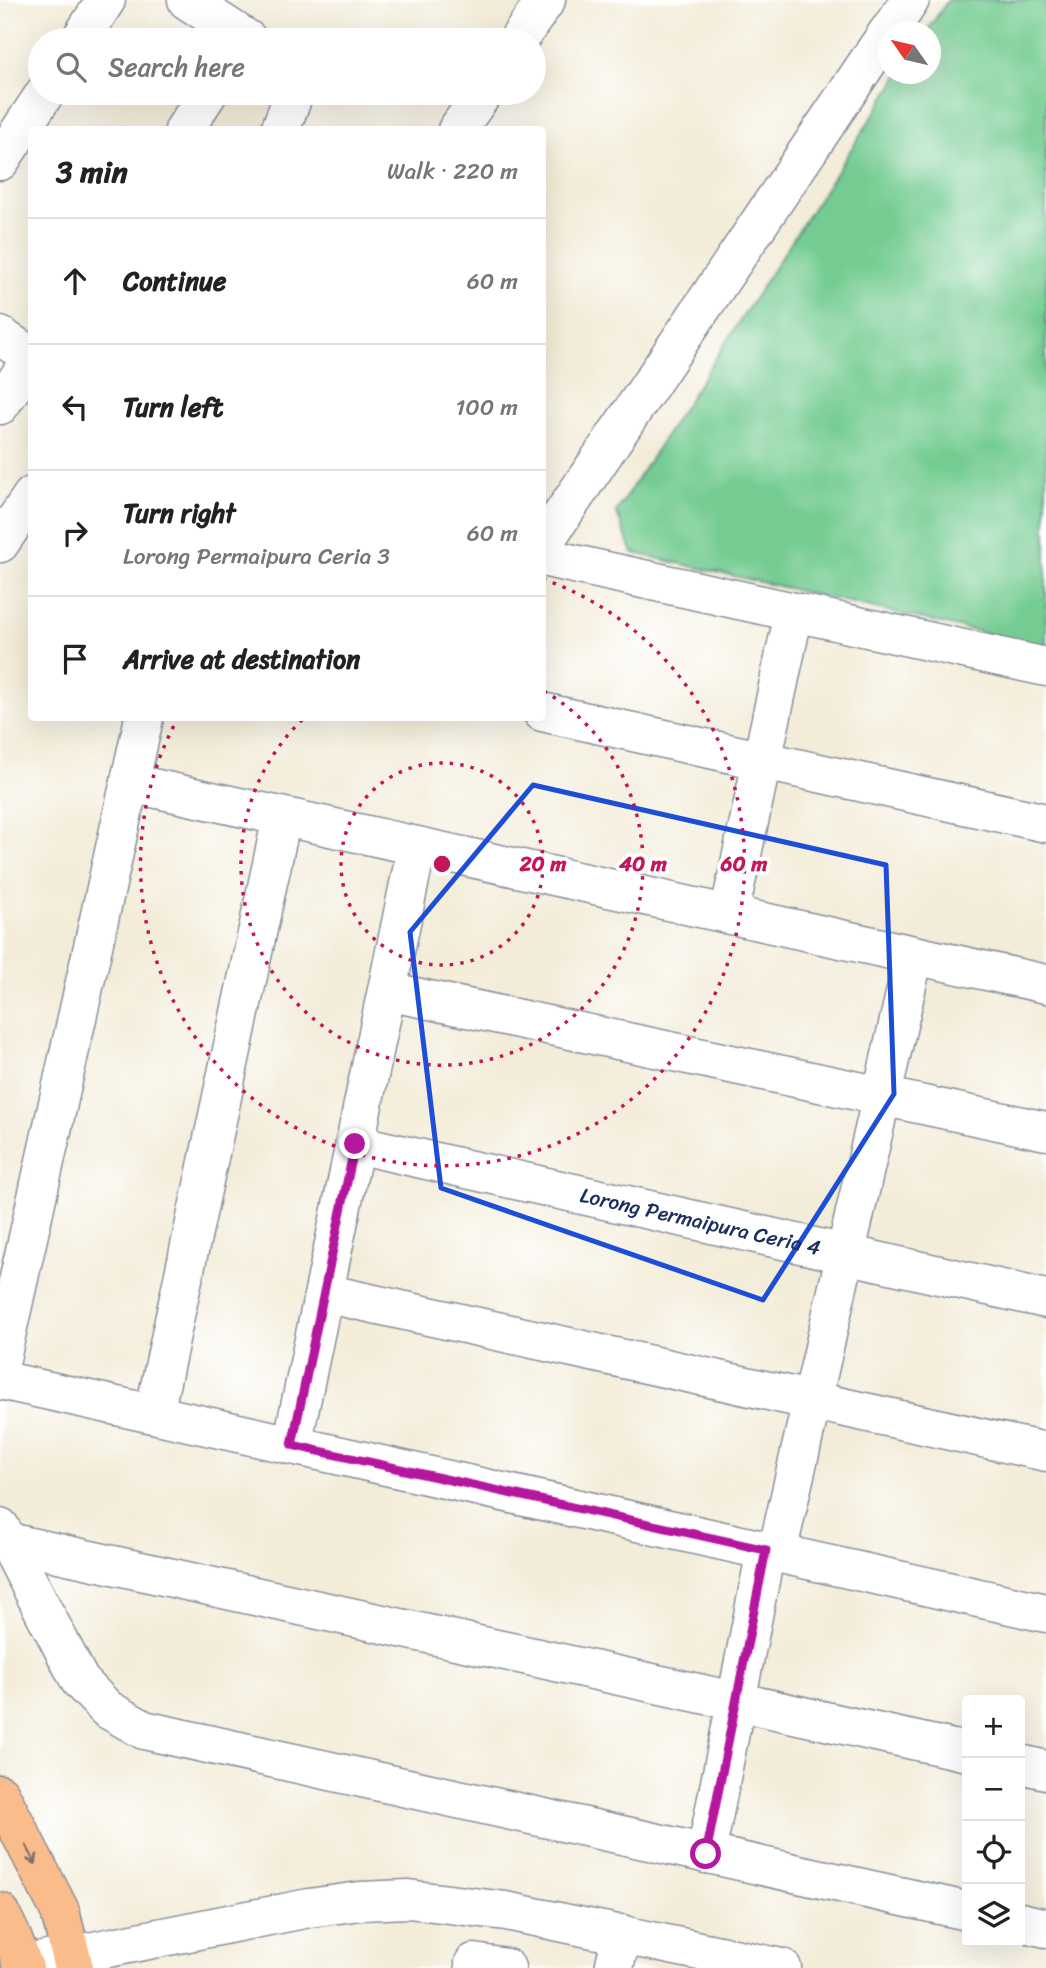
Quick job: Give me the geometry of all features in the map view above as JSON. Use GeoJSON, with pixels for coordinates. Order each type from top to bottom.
{"type":"FeatureCollection","features":[{"type":"Feature","properties":{"kind":"main road"},"geometry":{"type":"LineString","coordinates":[[0,1794],[60,1911],[73,1962]]}},
{"type":"Feature","properties":{"kind":"main road"},"geometry":{"type":"LineString","coordinates":[[0,1912],[23,1967]]}},
{"type":"Feature","properties":{"kind":"street"},"geometry":{"type":"LineString","coordinates":[[88,28],[106,0]]}},
{"type":"Feature","properties":{"kind":"street"},"geometry":{"type":"LineString","coordinates":[[187,0],[228,28]]}},
{"type":"Feature","properties":{"kind":"street"},"geometry":{"type":"LineString","coordinates":[[527,28],[546,0]]}},
{"type":"Feature","properties":{"kind":"street"},"geometry":{"type":"LineString","coordinates":[[896,21],[910,0]]}},
{"type":"Feature","properties":{"kind":"street"},"geometry":{"type":"LineString","coordinates":[[546,539],[878,48]]}},
{"type":"Feature","properties":{"kind":"street"},"geometry":{"type":"LineString","coordinates":[[0,161],[37,105]]}},
{"type":"Feature","properties":{"kind":"street"},"geometry":{"type":"LineString","coordinates":[[187,126],[200,105]]}},
{"type":"Feature","properties":{"kind":"street"},"geometry":{"type":"LineString","coordinates":[[282,126],[290,105]]}},
{"type":"Feature","properties":{"kind":"street"},"geometry":{"type":"LineString","coordinates":[[460,126],[475,105]]}},
{"type":"Feature","properties":{"kind":"street"},"geometry":{"type":"LineString","coordinates":[[0,336],[28,355]]}},
{"type":"Feature","properties":{"kind":"street"},"geometry":{"type":"LineString","coordinates":[[0,405],[28,364]]}},
{"type":"Feature","properties":{"kind":"street"},"geometry":{"type":"LineString","coordinates":[[0,543],[28,502]]}},
{"type":"Feature","properties":{"kind":"street"},"geometry":{"type":"LineString","coordinates":[[546,558],[1046,667]]}},
{"type":"Feature","properties":{"kind":"street"},"geometry":{"type":"LineString","coordinates":[[729,915],[794,612]]}},
{"type":"Feature","properties":{"kind":"street"},"geometry":{"type":"LineString","coordinates":[[546,713],[1046,823]]}},
{"type":"Feature","properties":{"kind":"street"},"geometry":{"type":"LineString","coordinates":[[0,1363],[143,721]]}},
{"type":"Feature","properties":{"kind":"street"},"geometry":{"type":"LineString","coordinates":[[130,783],[1046,984]]}},
{"type":"Feature","properties":{"kind":"street"},"geometry":{"type":"LineString","coordinates":[[154,1414],[282,817]]}},
{"type":"Feature","properties":{"kind":"street"},"geometry":{"type":"LineString","coordinates":[[292,1445],[417,846]]}},
{"type":"Feature","properties":{"kind":"street"},"geometry":{"type":"LineString","coordinates":[[706,1854],[736,1702],[771,1552],[812,1401],[914,956]]}},
{"type":"Feature","properties":{"kind":"street"},"geometry":{"type":"LineString","coordinates":[[387,991],[1046,1131]]}},
{"type":"Feature","properties":{"kind":"street","name":"Lorong Permaipura Ceria 4"},"geometry":{"type":"LineString","coordinates":[[355,1144],[1046,1299]]}},
{"type":"Feature","properties":{"kind":"street"},"geometry":{"type":"LineString","coordinates":[[324,1293],[1046,1452]]}},
{"type":"Feature","properties":{"kind":"street"},"geometry":{"type":"LineString","coordinates":[[0,1380],[1046,1613]]}},
{"type":"Feature","properties":{"kind":"street"},"geometry":{"type":"LineString","coordinates":[[4,1534],[736,1702],[962,1751]]}},
{"type":"Feature","properties":{"kind":"street"},"geometry":{"type":"LineString","coordinates":[[4,1534],[80,1681],[107,1709],[144,1730],[962,1910]]}},
{"type":"Feature","properties":{"kind":"street"},"geometry":{"type":"LineString","coordinates":[[1025,1765],[1046,1770]]}},
{"type":"Feature","properties":{"kind":"street"},"geometry":{"type":"LineString","coordinates":[[23,1967],[73,1962],[309,1908],[360,1901],[408,1899],[506,1911],[618,1951],[782,1968]]}},
{"type":"Feature","properties":{"kind":"street"},"geometry":{"type":"LineString","coordinates":[[1025,1923],[1046,1928]]}},
{"type":"Feature","properties":{"kind":"highlighted area"},"geometry":{"type":"Polygon","coordinates":[[[533,785],[886,865],[894,1094],[763,1300],[441,1188],[410,932],[533,785]]]}},
{"type":"Feature","properties":{"kind":"green space"},"geometry":{"type":"Polygon","coordinates":[[[948,0],[1046,0],[1046,647],[633,553],[616,512],[894,84],[941,84],[941,21],[934,21],[948,0]]]}},
{"type":"Feature","properties":{"kind":"route"},"geometry":{"type":"LineString","coordinates":[[355,1144],[292,1445],[766,1550],[706,1854]]}}]}
